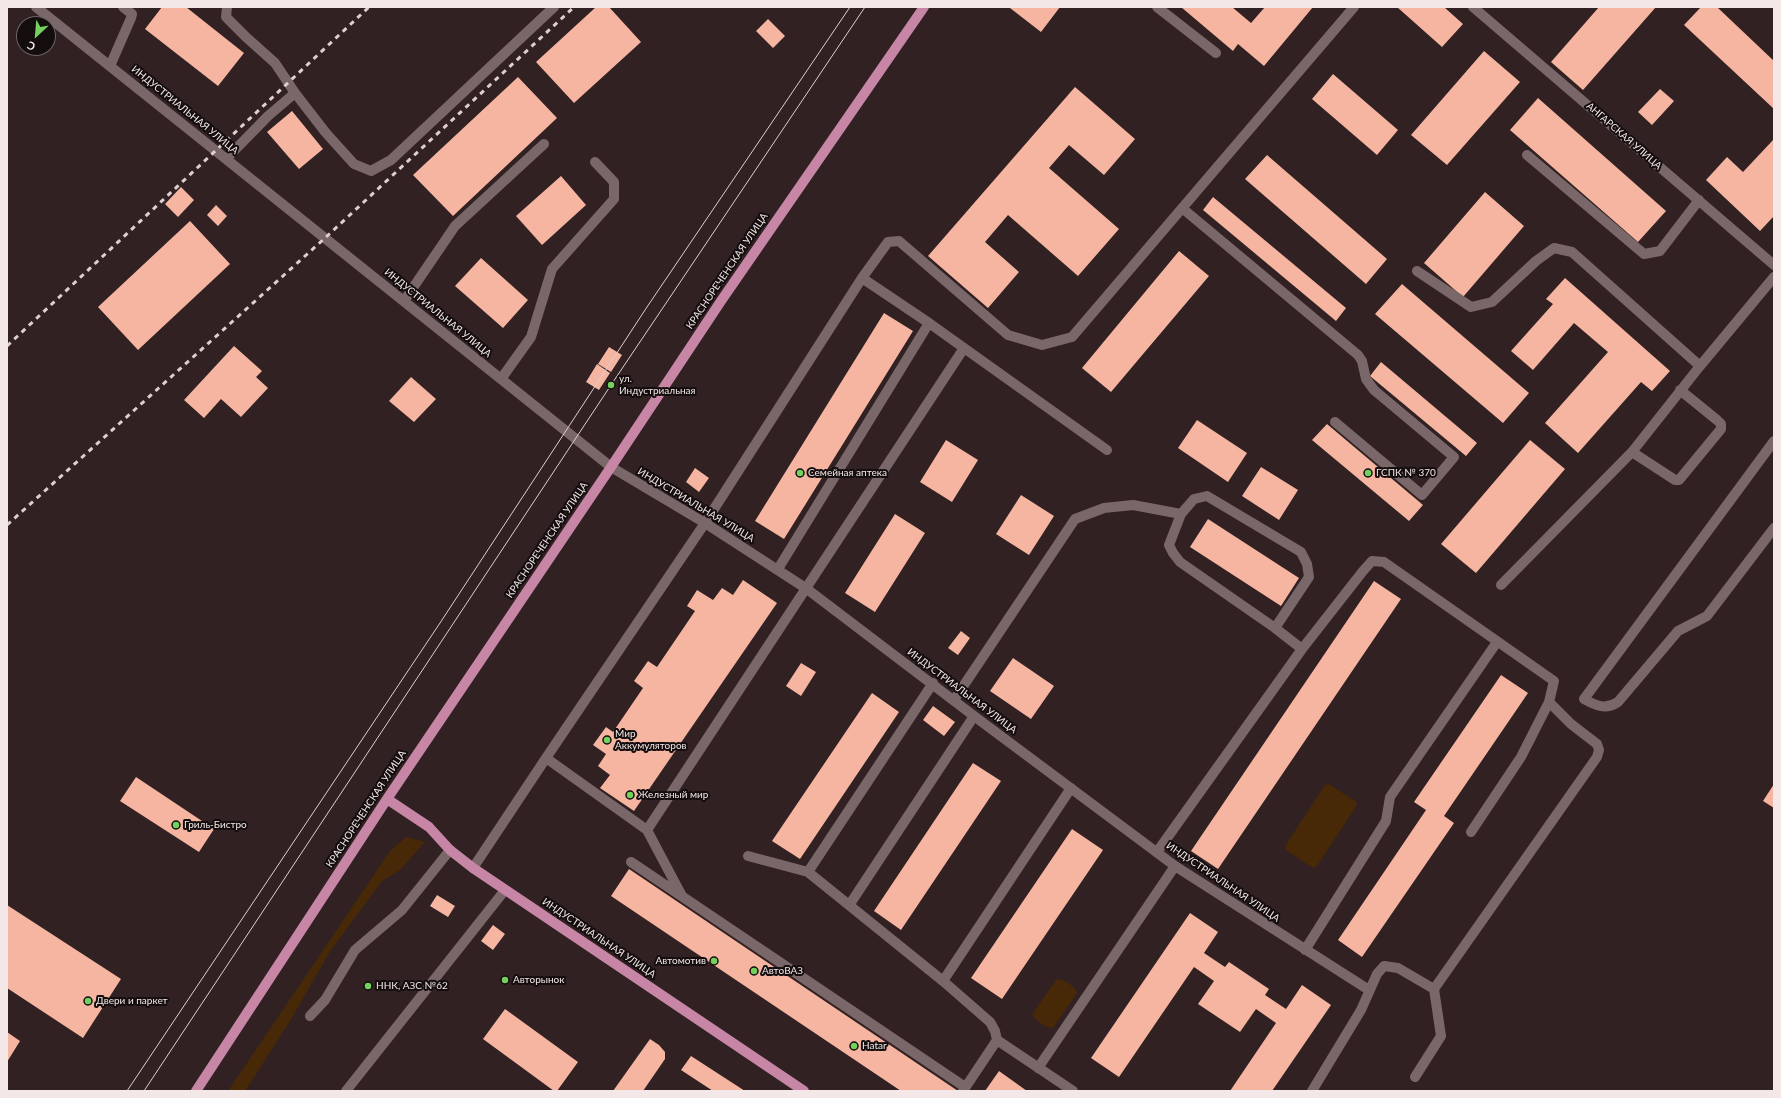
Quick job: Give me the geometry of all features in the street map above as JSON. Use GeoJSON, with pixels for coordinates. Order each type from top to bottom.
{"type":"FeatureCollection","features":[{"type":"Feature","properties":{"kind":"main road","name":"КРАСНОРЕЧЕНСКАЯ УЛИЦА"},"geometry":{"type":"LineString","coordinates":[[196,1091],[387,799],[721,301],[924,7]]}},
{"type":"Feature","properties":{"kind":"main road","name":"ИНДУСТРИАЛЬНАЯ УЛИЦА"},"geometry":{"type":"LineString","coordinates":[[387,799],[429,826],[450,850],[473,868],[804,1091]]}},
{"type":"Feature","properties":{"kind":"street","name":"ИНДУСТРИАЛЬНАЯ УЛИЦА"},"geometry":{"type":"LineString","coordinates":[[36,7],[611,467],[705,523],[807,589],[1175,866],[1369,990]]}},
{"type":"Feature","properties":{"kind":"street"},"geometry":{"type":"LineString","coordinates":[[110,66],[132,16],[123,7]]}},
{"type":"Feature","properties":{"kind":"street"},"geometry":{"type":"LineString","coordinates":[[227,7],[226,17],[275,63],[295,93],[326,134],[354,164],[371,171],[391,160],[554,7]]}},
{"type":"Feature","properties":{"kind":"street"},"geometry":{"type":"LineString","coordinates":[[1157,7],[1216,53]]}},
{"type":"Feature","properties":{"kind":"street"},"geometry":{"type":"LineString","coordinates":[[473,868],[705,523],[862,278],[888,242],[899,241],[1008,334],[1042,345],[1072,337],[1354,7]]}},
{"type":"Feature","properties":{"kind":"street","name":"АНГАРСКАЯ УЛИЦА"},"geometry":{"type":"LineString","coordinates":[[1473,7],[1774,265]]}},
{"type":"Feature","properties":{"kind":"street"},"geometry":{"type":"LineString","coordinates":[[226,159],[268,116],[295,93]]}},
{"type":"Feature","properties":{"kind":"street"},"geometry":{"type":"LineString","coordinates":[[404,301],[455,226],[544,144]]}},
{"type":"Feature","properties":{"kind":"street"},"geometry":{"type":"LineString","coordinates":[[1527,155],[1644,254],[1660,251],[1699,200]]}},
{"type":"Feature","properties":{"kind":"street"},"geometry":{"type":"LineString","coordinates":[[501,380],[531,337],[552,269],[614,199],[614,182],[595,162]]}},
{"type":"Feature","properties":{"kind":"street"},"geometry":{"type":"LineString","coordinates":[[1182,208],[1358,355],[1362,361],[1366,379],[1374,390],[1454,457],[1422,495],[1335,422]]}},
{"type":"Feature","properties":{"kind":"street"},"geometry":{"type":"LineString","coordinates":[[1417,270],[1471,306],[1492,302],[1536,261],[1554,248],[1572,252],[1700,366]]}},
{"type":"Feature","properties":{"kind":"street"},"geometry":{"type":"LineString","coordinates":[[1501,585],[1632,452],[1680,390],[1774,277]]}},
{"type":"Feature","properties":{"kind":"street"},"geometry":{"type":"LineString","coordinates":[[862,278],[930,323],[1107,450]]}},
{"type":"Feature","properties":{"kind":"street"},"geometry":{"type":"LineString","coordinates":[[778,569],[930,323]]}},
{"type":"Feature","properties":{"kind":"street"},"geometry":{"type":"LineString","coordinates":[[647,830],[807,589],[964,348]]}},
{"type":"Feature","properties":{"kind":"street"},"geometry":{"type":"LineString","coordinates":[[1632,452],[1671,478],[1679,480],[1721,429],[1717,420],[1680,390]]}},
{"type":"Feature","properties":{"kind":"street"},"geometry":{"type":"LineString","coordinates":[[1774,441],[1584,699],[1594,705],[1605,707],[1612,706],[1618,702],[1678,630],[1707,616],[1774,528]]}},
{"type":"Feature","properties":{"kind":"street"},"geometry":{"type":"LineString","coordinates":[[1275,628],[1309,577],[1308,564],[1301,552],[1207,496],[1194,499],[1181,514],[1169,545],[1173,553],[1180,562],[1275,628],[1302,649]]}},
{"type":"Feature","properties":{"kind":"street"},"geometry":{"type":"LineString","coordinates":[[954,700],[1075,519],[1104,508],[1133,505],[1181,514]]}},
{"type":"Feature","properties":{"kind":"street"},"geometry":{"type":"LineString","coordinates":[[1157,852],[1302,649],[1362,571],[1372,561],[1384,562],[1497,642],[1554,680],[1549,702],[1521,757],[1471,832]]}},
{"type":"Feature","properties":{"kind":"street"},"geometry":{"type":"LineString","coordinates":[[1305,950],[1386,821],[1390,797],[1497,642]]}},
{"type":"Feature","properties":{"kind":"street"},"geometry":{"type":"LineString","coordinates":[[808,872],[933,684]]}},
{"type":"Feature","properties":{"kind":"street"},"geometry":{"type":"LineString","coordinates":[[1415,1077],[1441,1036],[1434,989],[1597,757],[1599,750],[1597,744],[1571,724],[1549,702]]}},
{"type":"Feature","properties":{"kind":"street"},"geometry":{"type":"LineString","coordinates":[[850,904],[974,716]]}},
{"type":"Feature","properties":{"kind":"street"},"geometry":{"type":"LineString","coordinates":[[546,758],[647,830],[682,896]]}},
{"type":"Feature","properties":{"kind":"street"},"geometry":{"type":"LineString","coordinates":[[943,981],[1071,788]]}},
{"type":"Feature","properties":{"kind":"street"},"geometry":{"type":"LineString","coordinates":[[310,1016],[325,1000],[355,950],[402,910],[450,850]]}},
{"type":"Feature","properties":{"kind":"street"},"geometry":{"type":"LineString","coordinates":[[631,862],[964,1089],[997,1040],[996,1031],[990,1022],[850,904],[808,872],[748,856]]}},
{"type":"Feature","properties":{"kind":"street"},"geometry":{"type":"LineString","coordinates":[[1038,1068],[1175,866]]}},
{"type":"Feature","properties":{"kind":"street"},"geometry":{"type":"LineString","coordinates":[[346,1091],[505,890]]}},
{"type":"Feature","properties":{"kind":"street"},"geometry":{"type":"LineString","coordinates":[[1312,1091],[1361,1010],[1377,974],[1384,966],[1398,968],[1434,989]]}},
{"type":"Feature","properties":{"kind":"street"},"geometry":{"type":"LineString","coordinates":[[997,1040],[1073,1091]]}},
{"type":"Feature","properties":{"kind":"shaded area"},"geometry":{"type":"Polygon","coordinates":[[[1329,784],[1355,801],[1357,805],[1317,866],[1313,868],[1286,850],[1285,846],[1325,785],[1329,784]]]}},
{"type":"Feature","properties":{"kind":"shaded area"},"geometry":{"type":"Polygon","coordinates":[[[406,837],[425,842],[400,870],[382,881],[331,950],[290,1021],[245,1091],[228,1091],[390,851],[406,837]]]}},
{"type":"Feature","properties":{"kind":"shaded area"},"geometry":{"type":"Polygon","coordinates":[[[1057,979],[1069,983],[1077,993],[1053,1028],[1047,1027],[1041,1023],[1032,1014],[1057,979]]]}},
{"type":"Feature","properties":{"kind":"building"},"geometry":{"type":"Polygon","coordinates":[[[162,7],[186,7],[244,53],[218,86],[145,29],[162,7]]]}},
{"type":"Feature","properties":{"kind":"building"},"geometry":{"type":"Polygon","coordinates":[[[596,7],[609,7],[641,42],[574,103],[536,62],[596,7]]]}},
{"type":"Feature","properties":{"kind":"building"},"geometry":{"type":"Polygon","coordinates":[[[1060,7],[1041,32],[1010,8],[1060,7]]]}},
{"type":"Feature","properties":{"kind":"building"},"geometry":{"type":"Polygon","coordinates":[[[1181,7],[1232,7],[1251,23],[1265,7],[1313,7],[1264,66],[1238,44],[1233,51],[1181,7]]]}},
{"type":"Feature","properties":{"kind":"building"},"geometry":{"type":"Polygon","coordinates":[[[1397,7],[1444,7],[1463,24],[1442,47],[1397,7]]]}},
{"type":"Feature","properties":{"kind":"building"},"geometry":{"type":"Polygon","coordinates":[[[1599,7],[1656,7],[1583,90],[1551,62],[1599,7]]]}},
{"type":"Feature","properties":{"kind":"building"},"geometry":{"type":"Polygon","coordinates":[[[1701,7],[1717,7],[1774,61],[1774,109],[1684,25],[1701,7]]]}},
{"type":"Feature","properties":{"kind":"building"},"geometry":{"type":"Polygon","coordinates":[[[768,19],[785,36],[773,48],[756,31],[768,19]]]}},
{"type":"Feature","properties":{"kind":"building"},"geometry":{"type":"Polygon","coordinates":[[[1484,51],[1520,82],[1447,165],[1411,135],[1484,51]]]}},
{"type":"Feature","properties":{"kind":"building"},"geometry":{"type":"Polygon","coordinates":[[[1333,74],[1398,130],[1377,155],[1312,99],[1333,74]]]}},
{"type":"Feature","properties":{"kind":"building"},"geometry":{"type":"Polygon","coordinates":[[[518,77],[557,118],[453,216],[413,175],[518,77]]]}},
{"type":"Feature","properties":{"kind":"building"},"geometry":{"type":"Polygon","coordinates":[[[1075,87],[1135,139],[1104,175],[1069,145],[1049,168],[1119,229],[1078,276],[1008,215],[985,242],[1019,272],[988,308],[928,256],[1075,87]]]}},
{"type":"Feature","properties":{"kind":"building"},"geometry":{"type":"Polygon","coordinates":[[[1660,89],[1674,101],[1652,125],[1638,112],[1660,89]]]}},
{"type":"Feature","properties":{"kind":"building"},"geometry":{"type":"Polygon","coordinates":[[[1538,98],[1666,211],[1638,242],[1510,130],[1538,98]]]}},
{"type":"Feature","properties":{"kind":"building"},"geometry":{"type":"Polygon","coordinates":[[[292,111],[323,149],[299,169],[267,132],[292,111]]]}},
{"type":"Feature","properties":{"kind":"building"},"geometry":{"type":"Polygon","coordinates":[[[1774,139],[1774,216],[1760,231],[1706,180],[1727,157],[1743,172],[1774,139]]]}},
{"type":"Feature","properties":{"kind":"building"},"geometry":{"type":"Polygon","coordinates":[[[1267,155],[1387,259],[1366,284],[1245,179],[1267,155]]]}},
{"type":"Feature","properties":{"kind":"building"},"geometry":{"type":"Polygon","coordinates":[[[561,176],[586,205],[542,245],[516,216],[561,176]]]}},
{"type":"Feature","properties":{"kind":"building"},"geometry":{"type":"Polygon","coordinates":[[[181,187],[194,200],[178,217],[165,204],[181,187]]]}},
{"type":"Feature","properties":{"kind":"building"},"geometry":{"type":"Polygon","coordinates":[[[1485,192],[1524,226],[1463,297],[1424,263],[1485,192]]]}},
{"type":"Feature","properties":{"kind":"building"},"geometry":{"type":"Polygon","coordinates":[[[1213,197],[1346,308],[1336,321],[1203,210],[1213,197]]]}},
{"type":"Feature","properties":{"kind":"building"},"geometry":{"type":"Polygon","coordinates":[[[216,205],[227,216],[218,226],[207,215],[216,205]]]}},
{"type":"Feature","properties":{"kind":"building"},"geometry":{"type":"Polygon","coordinates":[[[190,221],[230,264],[138,350],[98,307],[190,221]]]}},
{"type":"Feature","properties":{"kind":"building"},"geometry":{"type":"Polygon","coordinates":[[[1179,251],[1209,276],[1111,392],[1082,368],[1179,251]]]}},
{"type":"Feature","properties":{"kind":"building"},"geometry":{"type":"Polygon","coordinates":[[[481,258],[528,300],[503,328],[455,286],[481,258]]]}},
{"type":"Feature","properties":{"kind":"building"},"geometry":{"type":"Polygon","coordinates":[[[1565,278],[1670,371],[1652,391],[1641,382],[1578,453],[1545,423],[1608,352],[1574,323],[1533,370],[1511,351],[1553,304],[1546,299],[1565,278]]]}},
{"type":"Feature","properties":{"kind":"building"},"geometry":{"type":"Polygon","coordinates":[[[1402,284],[1529,393],[1503,423],[1375,314],[1402,284]]]}},
{"type":"Feature","properties":{"kind":"building"},"geometry":{"type":"Polygon","coordinates":[[[884,313],[913,331],[784,539],[755,521],[884,313]]]}},
{"type":"Feature","properties":{"kind":"building"},"geometry":{"type":"Polygon","coordinates":[[[234,346],[262,371],[256,377],[268,388],[241,417],[221,399],[204,418],[184,400],[234,346]]]}},
{"type":"Feature","properties":{"kind":"building"},"geometry":{"type":"Polygon","coordinates":[[[609,347],[622,355],[611,372],[598,364],[609,347]]]}},
{"type":"Feature","properties":{"kind":"building"},"geometry":{"type":"Polygon","coordinates":[[[1381,362],[1477,443],[1466,456],[1370,376],[1381,362]]]}},
{"type":"Feature","properties":{"kind":"building"},"geometry":{"type":"Polygon","coordinates":[[[597,364],[610,373],[599,390],[586,382],[597,364]]]}},
{"type":"Feature","properties":{"kind":"building"},"geometry":{"type":"Polygon","coordinates":[[[411,377],[436,399],[414,422],[389,401],[411,377]]]}},
{"type":"Feature","properties":{"kind":"building"},"geometry":{"type":"Polygon","coordinates":[[[1197,420],[1247,453],[1228,482],[1178,448],[1197,420]]]}},
{"type":"Feature","properties":{"kind":"building","name":"ГСПК № 370"},"geometry":{"type":"Polygon","coordinates":[[[1327,424],[1423,505],[1409,521],[1312,440],[1327,424]]]}},
{"type":"Feature","properties":{"kind":"building"},"geometry":{"type":"Polygon","coordinates":[[[946,440],[978,460],[952,502],[920,482],[946,440]]]}},
{"type":"Feature","properties":{"kind":"building"},"geometry":{"type":"Polygon","coordinates":[[[1530,440],[1565,469],[1476,573],[1441,544],[1530,440]]]}},
{"type":"Feature","properties":{"kind":"building"},"geometry":{"type":"Polygon","coordinates":[[[1261,467],[1298,490],[1279,520],[1242,496],[1261,467]]]}},
{"type":"Feature","properties":{"kind":"building"},"geometry":{"type":"Polygon","coordinates":[[[695,468],[709,478],[699,492],[686,482],[695,468]]]}},
{"type":"Feature","properties":{"kind":"building"},"geometry":{"type":"Polygon","coordinates":[[[1021,495],[1054,516],[1029,555],[996,534],[1021,495]]]}},
{"type":"Feature","properties":{"kind":"building"},"geometry":{"type":"Polygon","coordinates":[[[895,514],[925,533],[875,612],[845,593],[895,514]]]}},
{"type":"Feature","properties":{"kind":"building"},"geometry":{"type":"Polygon","coordinates":[[[1208,519],[1299,578],[1281,606],[1190,547],[1208,519]]]}},
{"type":"Feature","properties":{"kind":"building"},"geometry":{"type":"Polygon","coordinates":[[[743,580],[777,603],[634,811],[600,788],[610,775],[598,766],[606,754],[593,745],[606,727],[613,732],[643,688],[634,681],[648,661],[657,667],[695,611],[687,606],[697,590],[713,600],[722,588],[733,595],[743,580]]]}},
{"type":"Feature","properties":{"kind":"building"},"geometry":{"type":"Polygon","coordinates":[[[1374,581],[1401,599],[1218,869],[1191,851],[1374,581]]]}},
{"type":"Feature","properties":{"kind":"building"},"geometry":{"type":"Polygon","coordinates":[[[961,631],[970,638],[958,655],[948,648],[961,631]]]}},
{"type":"Feature","properties":{"kind":"building"},"geometry":{"type":"Polygon","coordinates":[[[1013,658],[1054,686],[1031,719],[990,691],[1013,658]]]}},
{"type":"Feature","properties":{"kind":"building"},"geometry":{"type":"Polygon","coordinates":[[[801,663],[816,672],[801,696],[786,686],[801,663]]]}},
{"type":"Feature","properties":{"kind":"building"},"geometry":{"type":"Polygon","coordinates":[[[1501,675],[1528,693],[1444,816],[1454,823],[1362,957],[1338,940],[1426,810],[1414,802],[1501,675]]]}},
{"type":"Feature","properties":{"kind":"building"},"geometry":{"type":"Polygon","coordinates":[[[872,693],[899,712],[800,859],[772,841],[872,693]]]}},
{"type":"Feature","properties":{"kind":"building"},"geometry":{"type":"Polygon","coordinates":[[[933,706],[955,722],[944,736],[923,720],[933,706]]]}},
{"type":"Feature","properties":{"kind":"building"},"geometry":{"type":"Polygon","coordinates":[[[973,763],[1001,781],[901,930],[874,911],[973,763]]]}},
{"type":"Feature","properties":{"kind":"building"},"geometry":{"type":"Polygon","coordinates":[[[136,777],[214,829],[199,852],[120,801],[136,777]]]}},
{"type":"Feature","properties":{"kind":"building"},"geometry":{"type":"Polygon","coordinates":[[[1774,784],[1774,808],[1763,801],[1774,784]]]}},
{"type":"Feature","properties":{"kind":"building"},"geometry":{"type":"Polygon","coordinates":[[[1072,829],[1103,850],[1002,999],[971,978],[1072,829]]]}},
{"type":"Feature","properties":{"kind":"building"},"geometry":{"type":"Polygon","coordinates":[[[629,869],[958,1091],[901,1091],[611,896],[629,869]]]}},
{"type":"Feature","properties":{"kind":"building"},"geometry":{"type":"Polygon","coordinates":[[[437,895],[455,906],[448,917],[430,906],[437,895]]]}},
{"type":"Feature","properties":{"kind":"building"},"geometry":{"type":"Polygon","coordinates":[[[7,905],[121,979],[83,1038],[7,988],[7,905]]]}},
{"type":"Feature","properties":{"kind":"building"},"geometry":{"type":"Polygon","coordinates":[[[1190,913],[1218,932],[1204,953],[1225,967],[1229,962],[1269,989],[1265,995],[1286,1009],[1302,985],[1331,1005],[1272,1091],[1230,1091],[1276,1023],[1256,1009],[1240,1032],[1198,1004],[1214,981],[1194,967],[1119,1077],[1091,1058],[1190,913]]]}},
{"type":"Feature","properties":{"kind":"building"},"geometry":{"type":"Polygon","coordinates":[[[493,925],[505,934],[493,950],[481,941],[493,925]]]}},
{"type":"Feature","properties":{"kind":"building"},"geometry":{"type":"Polygon","coordinates":[[[505,1009],[578,1062],[557,1091],[554,1091],[483,1039],[505,1009]]]}},
{"type":"Feature","properties":{"kind":"building"},"geometry":{"type":"Polygon","coordinates":[[[7,1032],[20,1041],[7,1062],[7,1032]]]}},
{"type":"Feature","properties":{"kind":"building"},"geometry":{"type":"Polygon","coordinates":[[[650,1039],[659,1045],[665,1052],[665,1059],[643,1091],[613,1091],[650,1039]]]}},
{"type":"Feature","properties":{"kind":"building"},"geometry":{"type":"Polygon","coordinates":[[[691,1056],[745,1091],[713,1091],[681,1070],[691,1056]]]}},
{"type":"Feature","properties":{"kind":"building"},"geometry":{"type":"Polygon","coordinates":[[[999,1071],[1027,1091],[985,1091],[999,1071]]]}},
{"type":"Feature","properties":{"kind":"tram line"},"geometry":{"type":"LineString","coordinates":[[127,1091],[440,623],[647,307],[850,7]]}},
{"type":"Feature","properties":{"kind":"tram line"},"geometry":{"type":"LineString","coordinates":[[144,1091],[611,385],[865,7]]}},
{"type":"Feature","properties":{"kind":"railway"},"geometry":{"type":"LineString","coordinates":[[7,346],[369,7]]}},
{"type":"Feature","properties":{"kind":"railway"},"geometry":{"type":"LineString","coordinates":[[7,525],[325,238],[574,7]]}},
{"type":"Feature","properties":{"kind":"place","name":"ул. Индустриальная"},"geometry":{"type":"Point","coordinates":[611,385]}},
{"type":"Feature","properties":{"kind":"place","name":"Семейная аптека"},"geometry":{"type":"Point","coordinates":[800,473]}},
{"type":"Feature","properties":{"kind":"place","name":"ГСПК № 370"},"geometry":{"type":"Point","coordinates":[1368,473]}},
{"type":"Feature","properties":{"kind":"place","name":"Мир Аккумуляторов"},"geometry":{"type":"Point","coordinates":[607,740]}},
{"type":"Feature","properties":{"kind":"place","name":"Железный мир"},"geometry":{"type":"Point","coordinates":[630,795]}},
{"type":"Feature","properties":{"kind":"place","name":"Гриль-Бистро"},"geometry":{"type":"Point","coordinates":[176,825]}},
{"type":"Feature","properties":{"kind":"place","name":"Автомотив"},"geometry":{"type":"Point","coordinates":[714,961]}},
{"type":"Feature","properties":{"kind":"place","name":"АвтоВАЗ"},"geometry":{"type":"Point","coordinates":[754,971]}},
{"type":"Feature","properties":{"kind":"place","name":"Авторынок"},"geometry":{"type":"Point","coordinates":[505,980]}},
{"type":"Feature","properties":{"kind":"place","name":"ННК, АЗС №62"},"geometry":{"type":"Point","coordinates":[368,986]}},
{"type":"Feature","properties":{"kind":"place","name":"Двери и паркет"},"geometry":{"type":"Point","coordinates":[88,1001]}},
{"type":"Feature","properties":{"kind":"place","name":"Hatar"},"geometry":{"type":"Point","coordinates":[854,1046]}}]}
